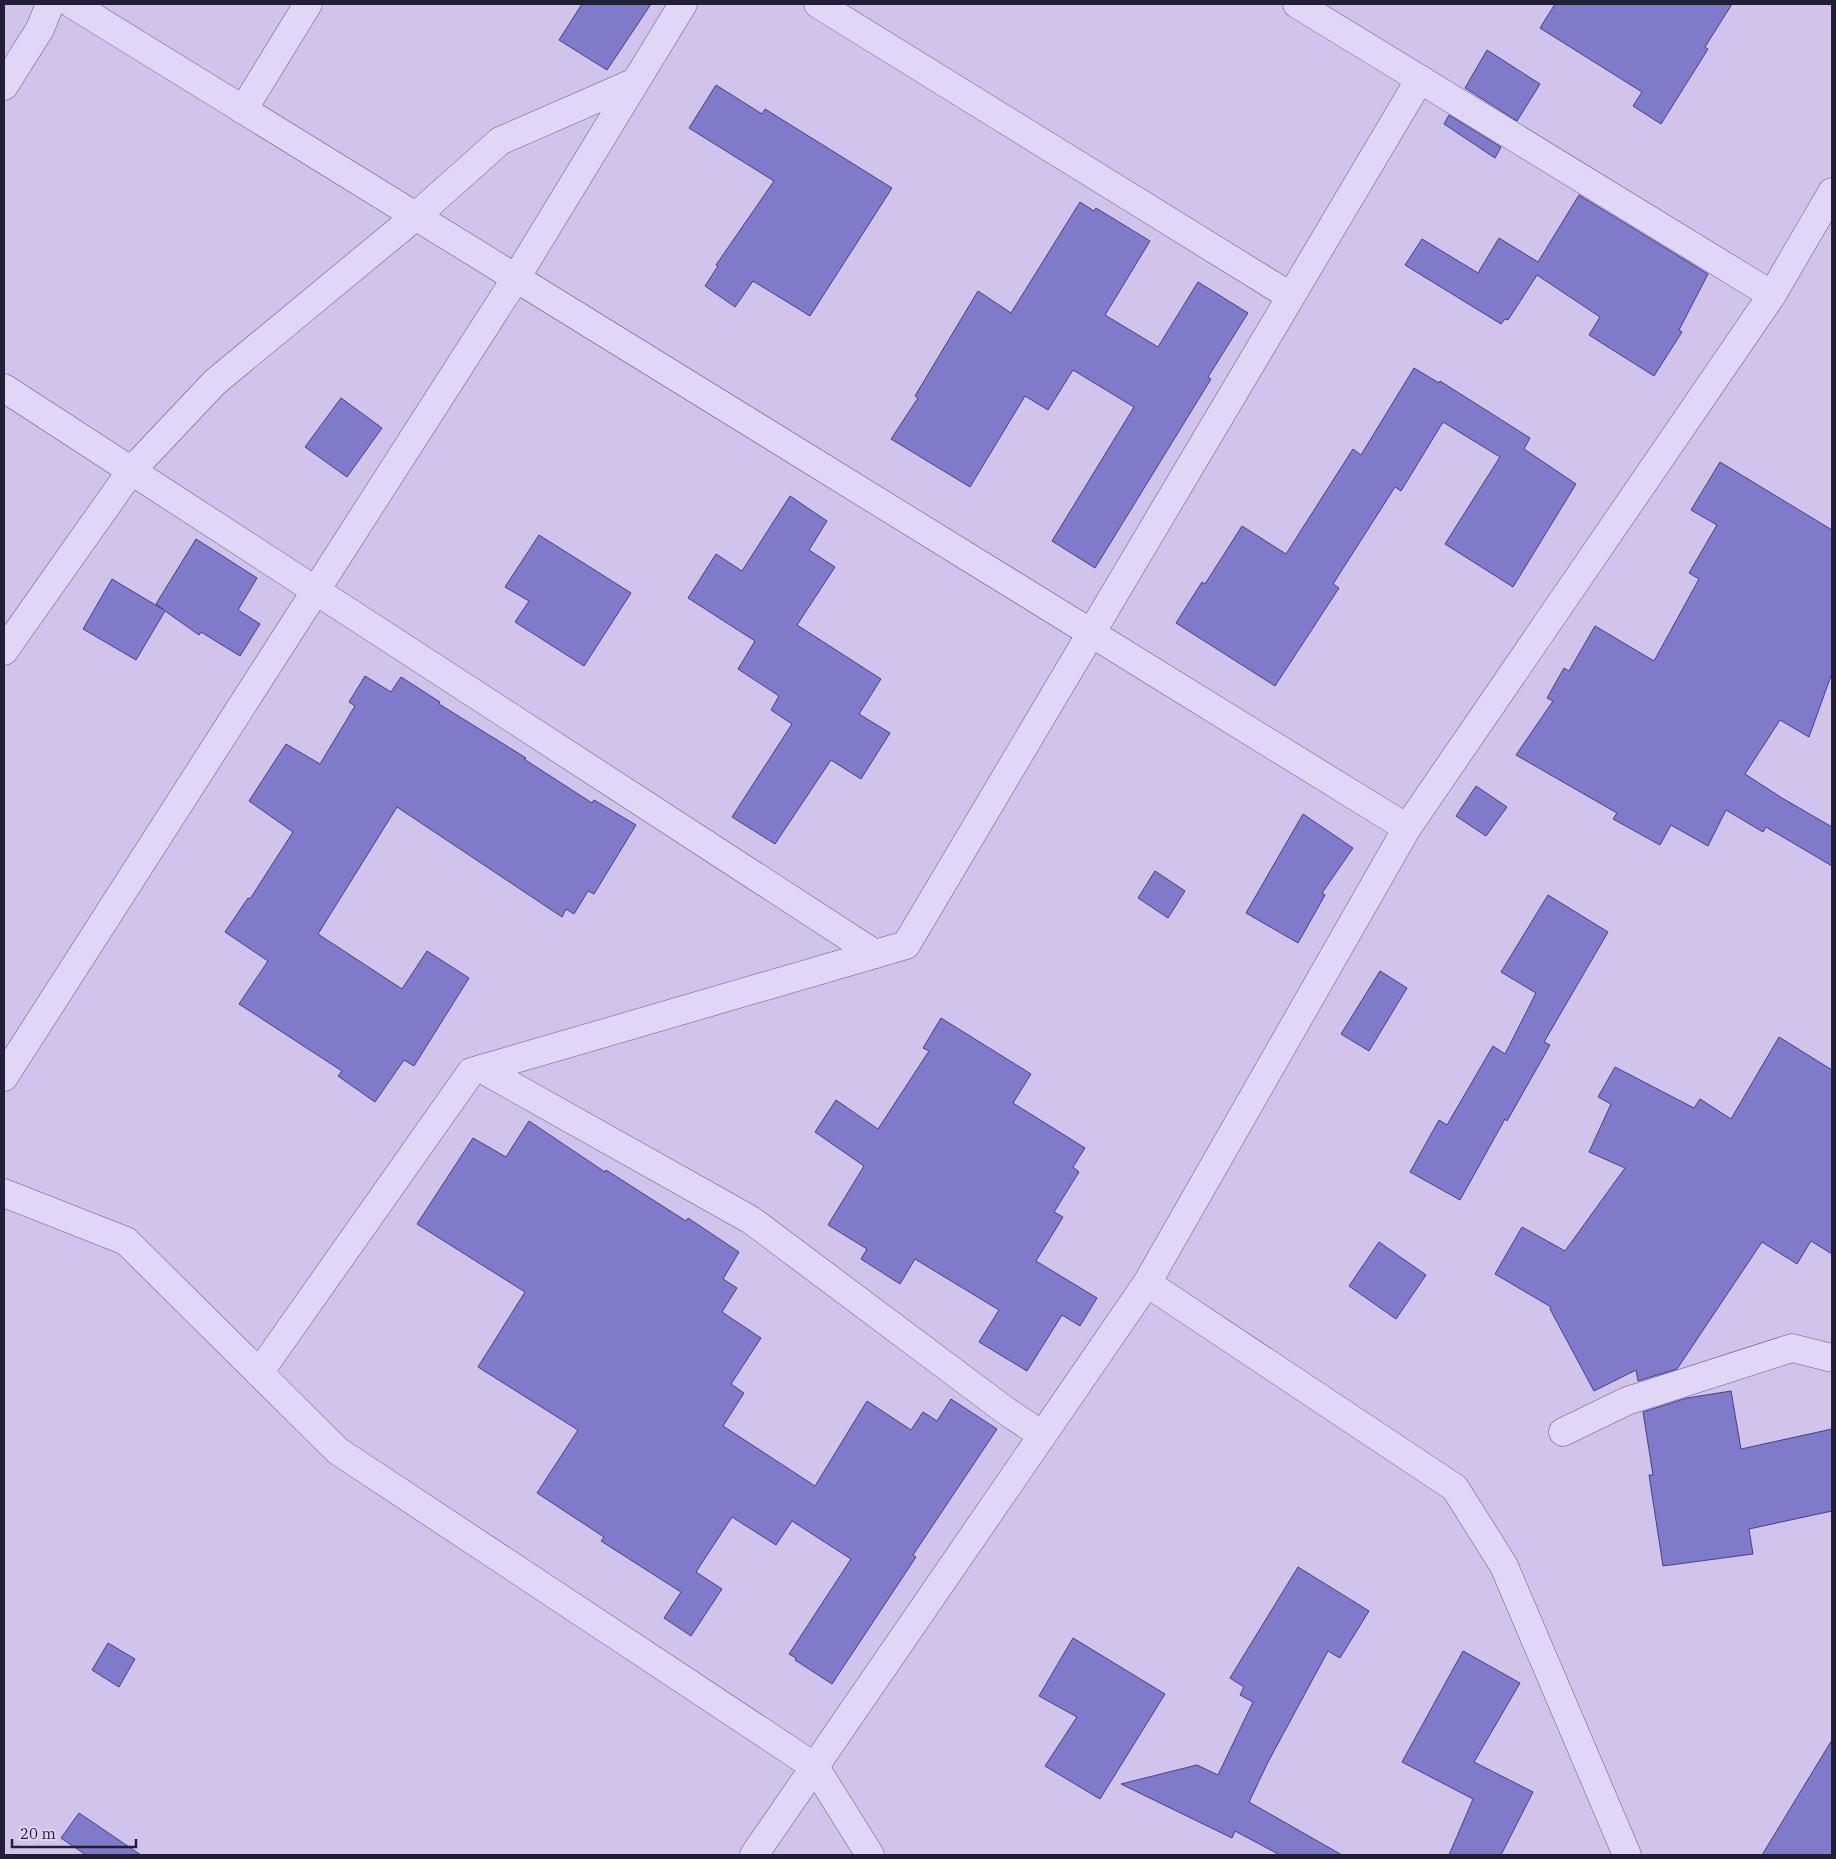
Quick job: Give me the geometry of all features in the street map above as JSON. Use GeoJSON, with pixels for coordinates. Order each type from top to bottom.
{"type":"FeatureCollection","features":[{"type":"Feature","properties":{"kind":"street"},"geometry":{"type":"LineString","coordinates":[[4,86],[40,30],[50,4]]}},
{"type":"Feature","properties":{"kind":"street"},"geometry":{"type":"LineString","coordinates":[[72,4],[1406,828]]}},
{"type":"Feature","properties":{"kind":"street"},"geometry":{"type":"LineString","coordinates":[[243,110],[308,4]]}},
{"type":"Feature","properties":{"kind":"street"},"geometry":{"type":"LineString","coordinates":[[4,1077],[516,278],[683,4]]}},
{"type":"Feature","properties":{"kind":"street"},"geometry":{"type":"LineString","coordinates":[[818,4],[1290,296]]}},
{"type":"Feature","properties":{"kind":"street"},"geometry":{"type":"LineString","coordinates":[[1297,4],[1772,294]]}},
{"type":"Feature","properties":{"kind":"street"},"geometry":{"type":"LineString","coordinates":[[260,1373],[471,1072],[906,945],[1420,79]]}},
{"type":"Feature","properties":{"kind":"street"},"geometry":{"type":"LineString","coordinates":[[4,651],[131,471],[215,382],[416,216],[500,141],[635,82]]}},
{"type":"Feature","properties":{"kind":"street"},"geometry":{"type":"LineString","coordinates":[[754,1855],[1146,1283],[1406,828],[1772,294],[1832,192]]}},
{"type":"Feature","properties":{"kind":"street"},"geometry":{"type":"LineString","coordinates":[[4,388],[875,954]]}},
{"type":"Feature","properties":{"kind":"street"},"geometry":{"type":"LineString","coordinates":[[482,1069],[751,1220],[1006,1411],[1042,1435]]}},
{"type":"Feature","properties":{"kind":"street"},"geometry":{"type":"LineString","coordinates":[[4,1193],[126,1241],[338,1451],[815,1767],[870,1855]]}},
{"type":"Feature","properties":{"kind":"street"},"geometry":{"type":"LineString","coordinates":[[1146,1283],[1455,1488],[1504,1566],[1627,1855]]}},
{"type":"Feature","properties":{"kind":"street"},"geometry":{"type":"LineString","coordinates":[[1563,1432],[1627,1401],[1792,1348],[1832,1358]]}},
{"type":"Feature","properties":{"kind":"building"},"geometry":{"type":"Polygon","coordinates":[[[582,4],[651,4],[607,70],[559,40],[582,4]]]}},
{"type":"Feature","properties":{"kind":"building"},"geometry":{"type":"Polygon","coordinates":[[[1555,4],[1732,4],[1705,47],[1708,49],[1661,124],[1633,106],[1642,92],[1540,28],[1555,4]]]}},
{"type":"Feature","properties":{"kind":"building"},"geometry":{"type":"Polygon","coordinates":[[[1487,50],[1540,84],[1517,121],[1465,88],[1487,50]]]}},
{"type":"Feature","properties":{"kind":"building"},"geometry":{"type":"Polygon","coordinates":[[[716,85],[762,114],[765,109],[892,188],[810,316],[753,281],[735,307],[705,286],[718,266],[716,265],[774,181],[689,128],[716,85]]]}},
{"type":"Feature","properties":{"kind":"building"},"geometry":{"type":"Polygon","coordinates":[[[1449,115],[1501,147],[1495,158],[1444,124],[1449,115]]]}},
{"type":"Feature","properties":{"kind":"building"},"geometry":{"type":"Polygon","coordinates":[[[1579,195],[1708,274],[1679,330],[1682,332],[1654,376],[1589,335],[1600,317],[1537,275],[1508,320],[1505,319],[1501,324],[1405,265],[1422,239],[1478,273],[1499,238],[1538,262],[1579,195]]]}},
{"type":"Feature","properties":{"kind":"building"},"geometry":{"type":"Polygon","coordinates":[[[1080,202],[1094,211],[1096,208],[1150,241],[1105,315],[1158,347],[1198,282],[1248,313],[1208,377],[1211,379],[1095,568],[1052,541],[1134,407],[1073,370],[1048,410],[1025,396],[970,487],[891,439],[918,398],[915,396],[978,291],[1011,313],[1080,202]]]}},
{"type":"Feature","properties":{"kind":"building"},"geometry":{"type":"Polygon","coordinates":[[[1414,368],[1439,383],[1440,381],[1530,438],[1524,449],[1576,484],[1513,587],[1445,544],[1500,457],[1443,422],[1401,491],[1395,487],[1333,584],[1339,588],[1275,686],[1176,623],[1202,582],[1205,584],[1242,526],[1286,554],[1353,449],[1361,455],[1414,368]]]}},
{"type":"Feature","properties":{"kind":"building"},"geometry":{"type":"Polygon","coordinates":[[[341,398],[382,428],[347,477],[305,447],[341,398]]]}},
{"type":"Feature","properties":{"kind":"building"},"geometry":{"type":"Polygon","coordinates":[[[1720,462],[1832,530],[1832,673],[1809,737],[1780,720],[1745,774],[1832,827],[1832,866],[1766,827],[1763,832],[1726,810],[1708,846],[1671,825],[1660,845],[1613,819],[1617,813],[1516,755],[1553,701],[1547,698],[1564,668],[1569,671],[1595,626],[1654,661],[1699,579],[1689,573],[1717,525],[1691,510],[1720,462]]]}},
{"type":"Feature","properties":{"kind":"building"},"geometry":{"type":"Polygon","coordinates":[[[790,496],[827,521],[809,550],[835,567],[797,625],[881,679],[859,714],[890,733],[861,779],[831,760],[775,844],[732,817],[792,724],[771,710],[779,696],[738,669],[755,641],[688,598],[716,554],[742,571],[790,496]]]}},
{"type":"Feature","properties":{"kind":"building"},"geometry":{"type":"Polygon","coordinates":[[[539,535],[631,593],[584,666],[515,622],[529,601],[505,587],[539,535]]]}},
{"type":"Feature","properties":{"kind":"building"},"geometry":{"type":"Polygon","coordinates":[[[196,539],[257,578],[238,610],[260,624],[240,656],[201,632],[199,635],[165,611],[136,660],[83,629],[112,579],[164,610],[156,604],[196,539]]]}},
{"type":"Feature","properties":{"kind":"building"},"geometry":{"type":"Polygon","coordinates":[[[365,676],[391,692],[401,677],[440,702],[439,704],[526,758],[524,759],[592,803],[594,800],[636,825],[594,894],[588,891],[574,914],[566,909],[562,917],[397,807],[318,934],[402,989],[427,951],[469,978],[414,1066],[404,1060],[375,1102],[338,1076],[342,1071],[239,1004],[268,961],[225,932],[248,898],[250,899],[293,832],[249,801],[286,744],[320,764],[355,706],[349,702],[365,676]]]}},
{"type":"Feature","properties":{"kind":"building"},"geometry":{"type":"Polygon","coordinates":[[[1476,786],[1507,807],[1486,836],[1456,816],[1476,786]]]}},
{"type":"Feature","properties":{"kind":"building"},"geometry":{"type":"Polygon","coordinates":[[[1303,814],[1353,848],[1322,893],[1325,895],[1298,943],[1246,913],[1303,814]]]}},
{"type":"Feature","properties":{"kind":"building"},"geometry":{"type":"Polygon","coordinates":[[[1155,871],[1185,891],[1168,918],[1138,898],[1155,871]]]}},
{"type":"Feature","properties":{"kind":"building"},"geometry":{"type":"Polygon","coordinates":[[[1548,895],[1608,932],[1544,1042],[1550,1045],[1507,1121],[1505,1119],[1460,1200],[1410,1172],[1439,1120],[1447,1125],[1493,1046],[1505,1054],[1536,993],[1501,972],[1548,895]]]}},
{"type":"Feature","properties":{"kind":"building"},"geometry":{"type":"Polygon","coordinates":[[[1380,971],[1407,988],[1369,1051],[1341,1034],[1380,971]]]}},
{"type":"Feature","properties":{"kind":"building"},"geometry":{"type":"Polygon","coordinates":[[[941,1018],[1031,1074],[1013,1103],[1085,1148],[1073,1167],[1079,1172],[1054,1212],[1063,1217],[1036,1261],[1097,1298],[1080,1326],[1062,1315],[1027,1371],[979,1342],[999,1310],[915,1259],[900,1284],[861,1259],[867,1249],[828,1225],[864,1166],[815,1132],[836,1100],[878,1129],[929,1051],[923,1048],[941,1018]]]}},
{"type":"Feature","properties":{"kind":"building"},"geometry":{"type":"Polygon","coordinates":[[[1779,1037],[1832,1070],[1832,1254],[1811,1241],[1797,1264],[1762,1242],[1677,1369],[1638,1381],[1636,1370],[1594,1391],[1550,1309],[1551,1307],[1495,1274],[1522,1227],[1565,1251],[1625,1168],[1589,1152],[1611,1104],[1598,1097],[1615,1067],[1694,1108],[1700,1099],[1731,1119],[1779,1037]]]}},
{"type":"Feature","properties":{"kind":"building"},"geometry":{"type":"Polygon","coordinates":[[[529,1121],[605,1172],[606,1170],[686,1221],[688,1218],[739,1252],[723,1279],[737,1288],[722,1312],[761,1338],[731,1384],[744,1393],[723,1426],[815,1486],[867,1401],[911,1430],[923,1412],[937,1421],[951,1399],[997,1429],[913,1555],[916,1557],[832,1684],[789,1654],[851,1559],[792,1521],[776,1545],[732,1517],[696,1572],[722,1589],[691,1636],[664,1618],[681,1592],[601,1541],[604,1537],[537,1493],[578,1430],[478,1367],[525,1292],[417,1224],[473,1138],[506,1157],[529,1121]]]}},
{"type":"Feature","properties":{"kind":"building"},"geometry":{"type":"Polygon","coordinates":[[[1379,1242],[1426,1275],[1396,1319],[1349,1286],[1379,1242]]]}},
{"type":"Feature","properties":{"kind":"building"},"geometry":{"type":"Polygon","coordinates":[[[1731,1391],[1741,1449],[1832,1429],[1832,1511],[1749,1529],[1753,1554],[1663,1566],[1649,1475],[1653,1475],[1643,1412],[1687,1398],[1731,1391]]]}},
{"type":"Feature","properties":{"kind":"building"},"geometry":{"type":"Polygon","coordinates":[[[1298,1567],[1369,1611],[1340,1658],[1328,1651],[1268,1762],[1249,1802],[1342,1855],[1280,1855],[1235,1831],[1232,1838],[1121,1784],[1197,1765],[1218,1775],[1253,1702],[1240,1695],[1244,1687],[1230,1678],[1298,1567]]]}},
{"type":"Feature","properties":{"kind":"building"},"geometry":{"type":"Polygon","coordinates":[[[1073,1638],[1165,1694],[1100,1799],[1045,1766],[1077,1717],[1039,1696],[1073,1638]]]}},
{"type":"Feature","properties":{"kind":"building"},"geometry":{"type":"Polygon","coordinates":[[[108,1643],[135,1659],[119,1687],[92,1670],[108,1643]]]}},
{"type":"Feature","properties":{"kind":"building"},"geometry":{"type":"Polygon","coordinates":[[[1463,1651],[1520,1683],[1474,1762],[1533,1792],[1501,1855],[1449,1855],[1473,1799],[1402,1762],[1463,1651]]]}},
{"type":"Feature","properties":{"kind":"building"},"geometry":{"type":"Polygon","coordinates":[[[1832,1740],[1832,1855],[1762,1855],[1832,1740]]]}},
{"type":"Feature","properties":{"kind":"building"},"geometry":{"type":"Polygon","coordinates":[[[79,1813],[141,1855],[86,1855],[61,1838],[79,1813]]]}}]}
